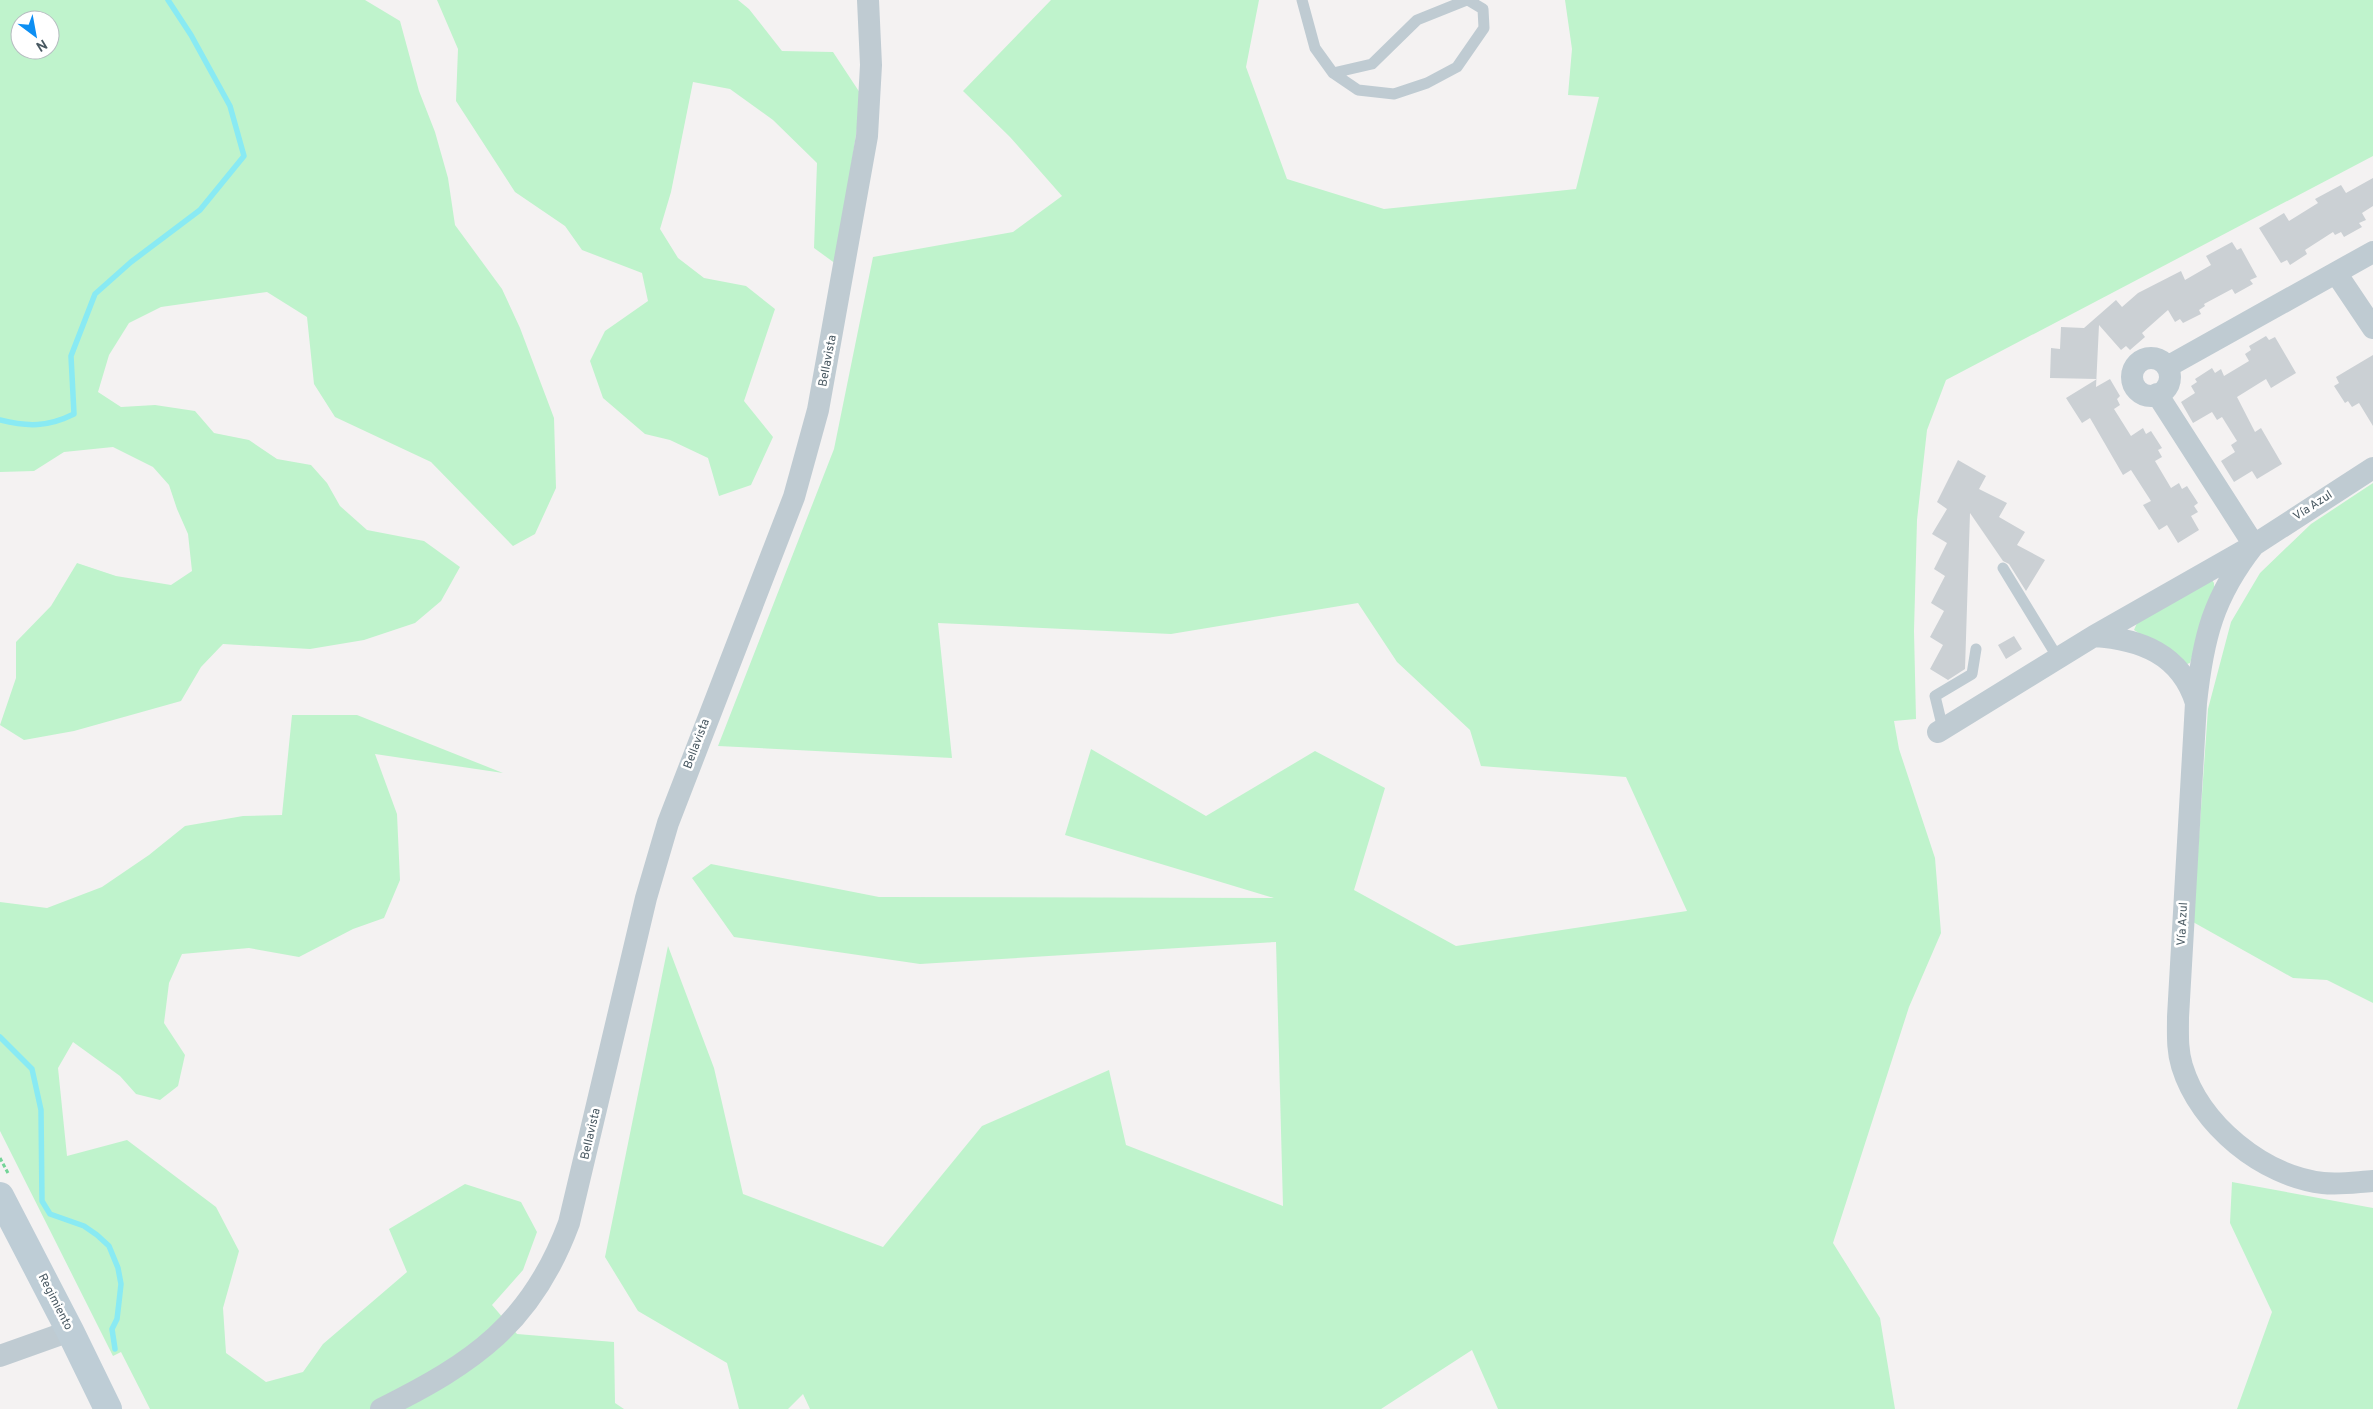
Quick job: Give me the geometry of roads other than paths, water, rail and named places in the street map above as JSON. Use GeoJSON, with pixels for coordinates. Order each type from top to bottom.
{"type":"FeatureCollection","features":[{"type":"Feature","properties":{"kind":"main road","name":"Regimiento"},"geometry":{"type":"LineString","coordinates":[[0,1196],[108,1409]]}},
{"type":"Feature","properties":{"kind":"street","name":"Bellavista"},"geometry":{"type":"LineString","coordinates":[[382,1409],[459,1366],[502,1332],[537,1290],[550,1269],[570,1223],[646,898],[665,833],[693,755],[783,528],[806,459],[818,410],[867,136],[871,65],[868,0]]}},
{"type":"Feature","properties":{"kind":"street"},"geometry":{"type":"LineString","coordinates":[[2167,367],[2373,252]]}},
{"type":"Feature","properties":{"kind":"street"},"geometry":{"type":"LineString","coordinates":[[2336,273],[2373,328]]}},
{"type":"Feature","properties":{"kind":"street"},"geometry":{"type":"LineString","coordinates":[[2147,358],[2162,361],[2170,373],[2167,386],[2157,394],[2150,395],[2136,388],[2132,374],[2140,361],[2147,358]]}},
{"type":"Feature","properties":{"kind":"street"},"geometry":{"type":"LineString","coordinates":[[2157,394],[2254,545]]}},
{"type":"Feature","properties":{"kind":"street","name":"Vía Azul"},"geometry":{"type":"LineString","coordinates":[[1941,731],[2094,636],[2254,545],[2373,468]]}},
{"type":"Feature","properties":{"kind":"street","name":"Vía Azul"},"geometry":{"type":"LineString","coordinates":[[2254,545],[2231,575],[2216,607],[2202,655],[2196,703],[2178,1041],[2182,1066],[2188,1083],[2210,1117],[2243,1148],[2284,1172],[2323,1183],[2373,1181]]}},
{"type":"Feature","properties":{"kind":"street","name":"Vía Azul"},"geometry":{"type":"LineString","coordinates":[[2094,636],[2131,641],[2154,651],[2179,671],[2189,685],[2196,703]]}},
{"type":"Feature","properties":{"kind":"street"},"geometry":{"type":"LineString","coordinates":[[0,1356],[70,1331]]}},
{"type":"Feature","properties":{"kind":"lane"},"geometry":{"type":"LineString","coordinates":[[1302,0],[1315,48],[1333,73],[1358,90],[1394,94],[1427,82],[1457,67],[1484,28],[1483,9],[1468,0],[1418,20],[1372,64],[1333,73]]}},
{"type":"Feature","properties":{"kind":"lane"},"geometry":{"type":"LineString","coordinates":[[2003,568],[2058,658]]}},
{"type":"Feature","properties":{"kind":"lane"},"geometry":{"type":"LineString","coordinates":[[1941,731],[1935,696],[1972,674],[1976,648]]}},
{"type":"Feature","properties":{"kind":"waterway"},"geometry":{"type":"LineString","coordinates":[[0,420],[29,425],[47,423],[74,414],[71,356],[95,294],[131,262],[200,210],[244,156],[230,106],[191,35],[168,0]]}},
{"type":"Feature","properties":{"kind":"waterway"},"geometry":{"type":"LineString","coordinates":[[0,1037],[32,1069],[41,1110],[42,1201],[50,1214],[84,1226],[97,1235],[109,1246],[118,1268],[121,1284],[117,1319],[112,1329],[115,1349]]}}]}
